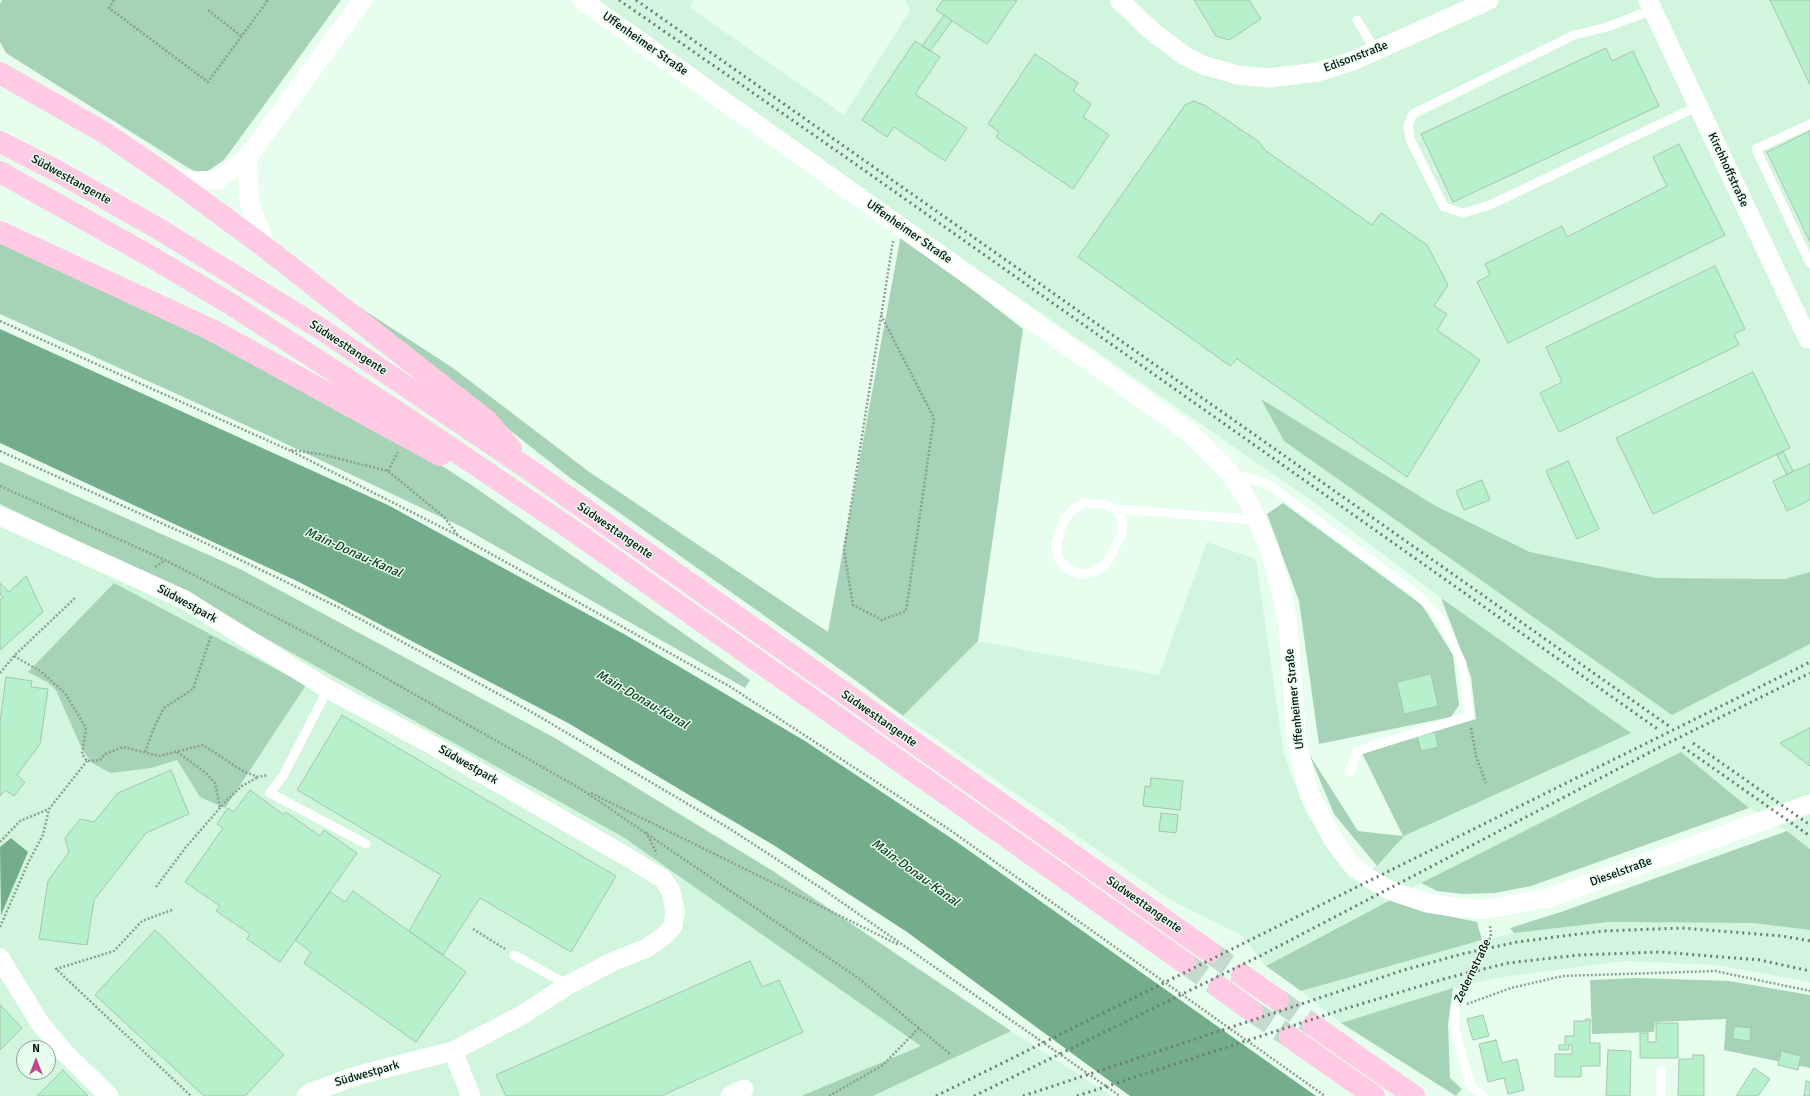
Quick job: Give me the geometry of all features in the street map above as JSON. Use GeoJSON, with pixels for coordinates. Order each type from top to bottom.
{"type":"FeatureCollection","features":[{"type":"Feature","properties":{"kind":"highway"},"geometry":{"type":"LineString","coordinates":[[2,72],[105,133],[171,178],[266,248],[487,420],[527,468]]}},
{"type":"Feature","properties":{"kind":"highway","name":"Südwesttangente"},"geometry":{"type":"LineString","coordinates":[[0,142],[131,213],[244,280],[395,378],[527,468],[1210,952]]}},
{"type":"Feature","properties":{"kind":"highway","name":"Südwesttangente"},"geometry":{"type":"LineString","coordinates":[[0,172],[148,255],[242,311],[394,409],[538,507],[1185,963]]}},
{"type":"Feature","properties":{"kind":"highway"},"geometry":{"type":"LineString","coordinates":[[0,232],[212,330],[302,378],[406,437],[538,507]]}},
{"type":"Feature","properties":{"kind":"highway"},"geometry":{"type":"LineString","coordinates":[[1242,975],[1278,1000]]}},
{"type":"Feature","properties":{"kind":"highway"},"geometry":{"type":"LineString","coordinates":[[1219,987],[1252,1011]]}},
{"type":"Feature","properties":{"kind":"highway"},"geometry":{"type":"LineString","coordinates":[[1313,1025],[1414,1096]]}},
{"type":"Feature","properties":{"kind":"highway"},"geometry":{"type":"LineString","coordinates":[[1290,1037],[1374,1096]]}},
{"type":"Feature","properties":{"kind":"street"},"geometry":{"type":"LineString","coordinates":[[171,178],[194,181],[218,180],[248,157],[364,0]]}},
{"type":"Feature","properties":{"kind":"street","name":"Uffenheimer Straße"},"geometry":{"type":"LineString","coordinates":[[582,0],[1190,432],[1229,472],[1248,501],[1270,547],[1280,586],[1288,624],[1297,742],[1309,793],[1333,840],[1352,865],[1370,879],[1392,891],[1427,903]]}},
{"type":"Feature","properties":{"kind":"street","name":"Edisonstraße"},"geometry":{"type":"LineString","coordinates":[[1118,0],[1154,33],[1185,56],[1203,65],[1237,75],[1268,78],[1318,72],[1350,62],[1490,0]]}},
{"type":"Feature","properties":{"kind":"street","name":"Kirchhoffstraße"},"geometry":{"type":"LineString","coordinates":[[1650,5],[1807,330]]}},
{"type":"Feature","properties":{"kind":"street"},"geometry":{"type":"LineString","coordinates":[[248,157],[249,201],[266,248]]}},
{"type":"Feature","properties":{"kind":"street","name":"Südwestpark"},"geometry":{"type":"LineString","coordinates":[[0,516],[185,600],[328,689],[448,754],[663,879],[671,891],[675,912],[673,926],[664,936],[647,948],[612,962],[568,985],[522,1015],[453,1051],[359,1074],[312,1092],[306,1096]]}},
{"type":"Feature","properties":{"kind":"street","name":"Dieselstraße"},"geometry":{"type":"LineString","coordinates":[[1427,903],[1459,908],[1488,909],[1548,898],[1810,804]]}},
{"type":"Feature","properties":{"kind":"street"},"geometry":{"type":"LineString","coordinates":[[0,958],[40,1023],[63,1051],[109,1096]]}},
{"type":"Feature","properties":{"kind":"street"},"geometry":{"type":"LineString","coordinates":[[453,1051],[471,1096]]}},
{"type":"Feature","properties":{"kind":"lane"},"geometry":{"type":"LineString","coordinates":[[1650,5],[1607,27],[1574,35],[1413,114],[1408,126],[1410,139],[1444,207],[1463,213],[1490,205],[1698,106]]}},
{"type":"Feature","properties":{"kind":"lane"},"geometry":{"type":"LineString","coordinates":[[1357,20],[1376,51]]}},
{"type":"Feature","properties":{"kind":"lane"},"geometry":{"type":"LineString","coordinates":[[1810,124],[1756,149],[1810,263]]}},
{"type":"Feature","properties":{"kind":"lane","name":"Uffenheimer Straße"},"geometry":{"type":"LineString","coordinates":[[1229,472],[1270,485],[1419,596],[1440,618],[1462,663],[1469,716]]}},
{"type":"Feature","properties":{"kind":"lane"},"geometry":{"type":"LineString","coordinates":[[1116,509],[1122,519],[1122,534],[1107,562],[1094,572],[1080,574],[1068,569],[1058,558],[1056,545],[1064,520],[1075,508],[1085,503],[1107,505],[1116,509],[1257,520]]}},
{"type":"Feature","properties":{"kind":"lane"},"geometry":{"type":"LineString","coordinates":[[328,689],[283,776],[268,795],[366,844]]}},
{"type":"Feature","properties":{"kind":"lane"},"geometry":{"type":"LineString","coordinates":[[1350,772],[1357,751],[1469,716]]}},
{"type":"Feature","properties":{"kind":"lane"},"geometry":{"type":"LineString","coordinates":[[514,955],[568,985]]}},
{"type":"Feature","properties":{"kind":"lane","name":"Zedernstraße"},"geometry":{"type":"LineString","coordinates":[[1455,1008],[1454,1027],[1471,1087],[1483,1096]]}},
{"type":"Feature","properties":{"kind":"lane"},"geometry":{"type":"LineString","coordinates":[[1661,1070],[1661,1096]]}},
{"type":"Feature","properties":{"kind":"path"},"geometry":{"type":"LineString","coordinates":[[114,0],[108,8],[208,82],[268,0]]}},
{"type":"Feature","properties":{"kind":"path"},"geometry":{"type":"LineString","coordinates":[[208,10],[241,36]]}},
{"type":"Feature","properties":{"kind":"path"},"geometry":{"type":"LineString","coordinates":[[881,315],[934,418],[906,611],[882,620],[853,605],[844,550],[881,315],[896,223]]}},
{"type":"Feature","properties":{"kind":"path"},"geometry":{"type":"LineString","coordinates":[[0,321],[289,450],[457,535],[729,686],[950,830],[1325,1096]]}},
{"type":"Feature","properties":{"kind":"path"},"geometry":{"type":"LineString","coordinates":[[289,450],[320,454],[388,471],[444,517],[457,535]]}},
{"type":"Feature","properties":{"kind":"path"},"geometry":{"type":"LineString","coordinates":[[0,451],[199,540],[338,607],[528,710],[727,827],[824,890],[1120,1096]]}},
{"type":"Feature","properties":{"kind":"path"},"geometry":{"type":"LineString","coordinates":[[0,486],[166,560],[304,631],[581,789],[907,949]]}},
{"type":"Feature","properties":{"kind":"path"},"geometry":{"type":"LineString","coordinates":[[0,672],[14,656],[75,598]]}},
{"type":"Feature","properties":{"kind":"path"},"geometry":{"type":"LineString","coordinates":[[145,752],[154,725],[164,708],[193,688],[204,654],[219,622]]}},
{"type":"Feature","properties":{"kind":"path"},"geometry":{"type":"LineString","coordinates":[[14,656],[40,671],[65,693],[86,728],[86,738],[82,754],[87,761]]}},
{"type":"Feature","properties":{"kind":"path"},"geometry":{"type":"LineString","coordinates":[[1469,716],[1476,756],[1486,783]]}},
{"type":"Feature","properties":{"kind":"path"},"geometry":{"type":"LineString","coordinates":[[0,842],[20,821],[48,809],[87,761],[100,760],[106,754],[123,747],[159,756],[203,745],[243,771],[258,777]]}},
{"type":"Feature","properties":{"kind":"path"},"geometry":{"type":"LineString","coordinates":[[177,752],[206,773],[215,783],[220,808]]}},
{"type":"Feature","properties":{"kind":"path"},"geometry":{"type":"LineString","coordinates":[[156,887],[220,808],[242,786],[258,777],[265,775],[283,776]]}},
{"type":"Feature","properties":{"kind":"path"},"geometry":{"type":"LineString","coordinates":[[581,789],[861,980],[950,1054]]}},
{"type":"Feature","properties":{"kind":"path"},"geometry":{"type":"LineString","coordinates":[[0,927],[28,863],[43,835],[48,809]]}},
{"type":"Feature","properties":{"kind":"path","name":"Zedernstraße"},"geometry":{"type":"LineString","coordinates":[[1455,1008],[1464,986],[1491,936],[1488,909]]}},
{"type":"Feature","properties":{"kind":"path"},"geometry":{"type":"LineString","coordinates":[[172,910],[142,921],[114,951],[56,969],[191,1096]]}},
{"type":"Feature","properties":{"kind":"path"},"geometry":{"type":"LineString","coordinates":[[473,930],[514,955]]}},
{"type":"Feature","properties":{"kind":"path"},"geometry":{"type":"LineString","coordinates":[[1455,1008],[1511,988],[1563,976],[1715,971],[1810,992]]}},
{"type":"Feature","properties":{"kind":"path"},"geometry":{"type":"LineString","coordinates":[[829,1096],[883,1065],[919,1028]]}},
{"type":"Feature","properties":{"kind":"shaded area"},"geometry":{"type":"Polygon","coordinates":[[[2,0],[341,0],[224,160],[205,173],[194,171],[182,164],[6,53],[0,42],[0,4],[2,0]]]}},
{"type":"Feature","properties":{"kind":"shaded area"},"geometry":{"type":"Polygon","coordinates":[[[590,0],[694,0],[689,7],[844,115],[910,10],[905,0],[1810,0],[1810,572],[1784,579],[1656,578],[1530,552],[1434,505],[1672,715],[1810,644],[1810,849],[1787,831],[1749,808],[1681,752],[1421,883],[1266,966],[1241,935],[1172,901],[903,716],[978,641],[1159,675],[1207,542],[1256,559],[1284,755],[1306,813],[1351,879],[1377,866],[1404,836],[1630,733],[1441,598],[1319,506],[590,0]]]}},
{"type":"Feature","properties":{"kind":"shaded area"},"geometry":{"type":"Polygon","coordinates":[[[901,234],[1023,329],[978,641],[903,716],[855,680],[569,477],[330,288],[453,368],[588,471],[828,632],[901,234]]]}},
{"type":"Feature","properties":{"kind":"shaded area"},"geometry":{"type":"Polygon","coordinates":[[[0,241],[175,321],[414,448],[473,486],[750,680],[745,688],[464,528],[265,434],[0,314],[0,241]]]}},
{"type":"Feature","properties":{"kind":"shaded area"},"geometry":{"type":"Polygon","coordinates":[[[1261,399],[1434,505],[1530,552],[1656,578],[1784,579],[1810,572],[1810,644],[1672,715],[1284,441],[1261,399]]]}},
{"type":"Feature","properties":{"kind":"shaded area"},"geometry":{"type":"Polygon","coordinates":[[[0,462],[240,569],[555,738],[773,871],[1011,1031],[873,1096],[801,1096],[921,1046],[623,837],[168,584],[0,504],[0,462]]]}},
{"type":"Feature","properties":{"kind":"shaded area"},"geometry":{"type":"Polygon","coordinates":[[[1283,503],[1422,605],[1453,655],[1459,705],[1451,717],[1319,744],[1299,601],[1267,514],[1283,503]]]}},
{"type":"Feature","properties":{"kind":"shaded area"},"geometry":{"type":"Polygon","coordinates":[[[0,504],[168,584],[623,837],[922,1046],[801,1096],[0,1096],[0,504]]]}},
{"type":"Feature","properties":{"kind":"shaded area"},"geometry":{"type":"Polygon","coordinates":[[[114,583],[306,685],[225,808],[200,797],[177,760],[151,768],[111,773],[92,763],[82,749],[56,690],[47,682],[28,672],[114,583]]]}},
{"type":"Feature","properties":{"kind":"shaded area"},"geometry":{"type":"Polygon","coordinates":[[[1441,598],[1631,733],[1404,836],[1377,866],[1334,814],[1309,754],[1358,831],[1403,836],[1362,753],[1476,719],[1471,677],[1441,598]]]}},
{"type":"Feature","properties":{"kind":"shaded area"},"geometry":{"type":"Polygon","coordinates":[[[1681,752],[1749,808],[1531,886],[1495,893],[1463,894],[1437,891],[1421,883],[1681,752]]]}},
{"type":"Feature","properties":{"kind":"shaded area"},"geometry":{"type":"Polygon","coordinates":[[[1787,831],[1810,849],[1810,930],[1753,923],[1609,922],[1514,933],[1510,928],[1561,912],[1787,831]]]}},
{"type":"Feature","properties":{"kind":"shaded area"},"geometry":{"type":"Polygon","coordinates":[[[1396,897],[1429,912],[1477,922],[1482,940],[1301,991],[1266,966],[1396,897]]]}},
{"type":"Feature","properties":{"kind":"shaded area"},"geometry":{"type":"Polygon","coordinates":[[[1609,922],[1754,923],[1810,930],[1810,982],[1715,965],[1624,961],[1496,978],[1453,988],[1341,1023],[1301,991],[1468,944],[1514,933],[1609,922]]]}},
{"type":"Feature","properties":{"kind":"shaded area"},"geometry":{"type":"Polygon","coordinates":[[[1637,978],[1729,981],[1810,995],[1810,1068],[1724,1050],[1726,1019],[1655,1022],[1654,1032],[1592,1034],[1590,980],[1637,978]]]}},
{"type":"Feature","properties":{"kind":"shaded area"},"geometry":{"type":"Polygon","coordinates":[[[1453,988],[1448,1024],[1450,1078],[1462,1089],[1456,1096],[1341,1023],[1453,988]]]}},
{"type":"Feature","properties":{"kind":"shaded area"},"geometry":{"type":"Polygon","coordinates":[[[1011,1031],[1112,1096],[873,1096],[1011,1031]]]}},
{"type":"Feature","properties":{"kind":"water","name":"Main-Donau-Kanal"},"geometry":{"type":"Polygon","coordinates":[[[0,329],[388,505],[624,634],[805,741],[954,840],[1316,1096],[1130,1096],[907,932],[775,846],[568,723],[299,582],[0,443],[0,329]]]}},
{"type":"Feature","properties":{"kind":"water"},"geometry":{"type":"Polygon","coordinates":[[[11,838],[28,852],[1,915],[0,847],[11,838]]]}},
{"type":"Feature","properties":{"kind":"building"},"geometry":{"type":"Polygon","coordinates":[[[943,0],[1017,0],[987,44],[936,10],[943,0]]]}},
{"type":"Feature","properties":{"kind":"building"},"geometry":{"type":"Polygon","coordinates":[[[1194,0],[1249,0],[1261,19],[1229,40],[1216,36],[1194,0]]]}},
{"type":"Feature","properties":{"kind":"building"},"geometry":{"type":"Polygon","coordinates":[[[1770,0],[1810,0],[1810,85],[1770,0]]]}},
{"type":"Feature","properties":{"kind":"building"},"geometry":{"type":"Polygon","coordinates":[[[944,15],[952,21],[930,51],[922,46],[944,15]]]}},
{"type":"Feature","properties":{"kind":"building"},"geometry":{"type":"Polygon","coordinates":[[[915,41],[940,57],[915,94],[967,128],[945,161],[894,127],[887,137],[862,120],[915,41]]]}},
{"type":"Feature","properties":{"kind":"building"},"geometry":{"type":"Polygon","coordinates":[[[1606,48],[1612,61],[1633,51],[1659,106],[1453,202],[1421,134],[1606,48]]]}},
{"type":"Feature","properties":{"kind":"building"},"geometry":{"type":"Polygon","coordinates":[[[1035,54],[1078,83],[1073,91],[1091,104],[1083,117],[1109,135],[1073,189],[996,137],[999,132],[988,124],[1035,54]]]}},
{"type":"Feature","properties":{"kind":"building"},"geometry":{"type":"Polygon","coordinates":[[[1194,101],[1206,106],[1258,141],[1266,151],[1372,225],[1381,213],[1427,245],[1448,285],[1434,306],[1447,314],[1437,330],[1480,360],[1407,477],[1237,359],[1230,366],[1078,257],[1185,105],[1194,101]]]}},
{"type":"Feature","properties":{"kind":"building"},"geometry":{"type":"Polygon","coordinates":[[[1810,131],[1810,242],[1767,152],[1810,131]]]}},
{"type":"Feature","properties":{"kind":"building"},"geometry":{"type":"Polygon","coordinates":[[[1679,144],[1725,235],[1508,343],[1477,282],[1490,275],[1485,264],[1562,226],[1567,237],[1667,186],[1653,157],[1679,144]]]}},
{"type":"Feature","properties":{"kind":"building"},"geometry":{"type":"Polygon","coordinates":[[[1715,266],[1745,329],[1734,334],[1739,345],[1559,432],[1540,393],[1562,382],[1546,347],[1715,266]]]}},
{"type":"Feature","properties":{"kind":"building"},"geometry":{"type":"Polygon","coordinates":[[[1753,372],[1790,448],[1653,514],[1616,438],[1753,372]]]}},
{"type":"Feature","properties":{"kind":"building"},"geometry":{"type":"Polygon","coordinates":[[[1783,451],[1793,471],[1787,475],[1777,455],[1783,451]]]}},
{"type":"Feature","properties":{"kind":"building"},"geometry":{"type":"Polygon","coordinates":[[[1568,461],[1599,529],[1577,539],[1546,471],[1568,461]]]}},
{"type":"Feature","properties":{"kind":"building"},"geometry":{"type":"Polygon","coordinates":[[[1810,464],[1810,500],[1787,511],[1773,481],[1810,464]]]}},
{"type":"Feature","properties":{"kind":"building"},"geometry":{"type":"Polygon","coordinates":[[[1482,480],[1490,500],[1464,510],[1456,491],[1482,480]]]}},
{"type":"Feature","properties":{"kind":"building"},"geometry":{"type":"Polygon","coordinates":[[[26,576],[43,612],[0,650],[0,600],[3,597],[0,594],[0,583],[9,592],[26,576]]]}},
{"type":"Feature","properties":{"kind":"building"},"geometry":{"type":"Polygon","coordinates":[[[1431,674],[1438,706],[1404,714],[1397,682],[1431,674]]]}},
{"type":"Feature","properties":{"kind":"building"},"geometry":{"type":"Polygon","coordinates":[[[6,677],[32,681],[31,687],[48,689],[40,744],[17,775],[25,782],[14,796],[5,790],[0,796],[0,722],[6,677]]]}},
{"type":"Feature","properties":{"kind":"building"},"geometry":{"type":"Polygon","coordinates":[[[342,715],[616,876],[571,952],[480,898],[443,955],[409,931],[441,875],[297,790],[342,715]]]}},
{"type":"Feature","properties":{"kind":"building"},"geometry":{"type":"Polygon","coordinates":[[[1810,728],[1810,766],[1780,743],[1810,728]]]}},
{"type":"Feature","properties":{"kind":"building"},"geometry":{"type":"Polygon","coordinates":[[[1435,732],[1438,747],[1421,751],[1417,736],[1435,732]]]}},
{"type":"Feature","properties":{"kind":"building"},"geometry":{"type":"Polygon","coordinates":[[[171,770],[189,814],[146,833],[94,900],[87,945],[39,939],[48,881],[69,852],[65,838],[80,819],[94,822],[118,793],[171,770]]]}},
{"type":"Feature","properties":{"kind":"building"},"geometry":{"type":"Polygon","coordinates":[[[1151,778],[1183,781],[1180,810],[1143,806],[1145,786],[1150,787],[1151,778]]]}},
{"type":"Feature","properties":{"kind":"building"},"geometry":{"type":"Polygon","coordinates":[[[250,790],[284,815],[286,812],[320,836],[324,830],[357,853],[280,962],[247,939],[250,934],[216,911],[220,906],[185,882],[223,828],[217,824],[228,808],[234,812],[250,790]]]}},
{"type":"Feature","properties":{"kind":"building"},"geometry":{"type":"Polygon","coordinates":[[[1161,813],[1178,815],[1176,833],[1159,831],[1161,813]]]}},
{"type":"Feature","properties":{"kind":"building"},"geometry":{"type":"Polygon","coordinates":[[[353,891],[466,972],[416,1042],[304,963],[311,952],[295,940],[330,892],[345,902],[353,891]]]}},
{"type":"Feature","properties":{"kind":"building"},"geometry":{"type":"Polygon","coordinates":[[[155,930],[284,1055],[245,1096],[204,1096],[95,995],[155,930]]]}},
{"type":"Feature","properties":{"kind":"building"},"geometry":{"type":"Polygon","coordinates":[[[750,961],[762,987],[779,980],[803,1032],[661,1096],[506,1096],[496,1075],[750,961]]]}},
{"type":"Feature","properties":{"kind":"building"},"geometry":{"type":"Polygon","coordinates":[[[0,1005],[22,1028],[0,1050],[0,1005]]]}},
{"type":"Feature","properties":{"kind":"building"},"geometry":{"type":"Polygon","coordinates":[[[1483,1015],[1489,1036],[1473,1040],[1467,1019],[1483,1015]]]}},
{"type":"Feature","properties":{"kind":"building"},"geometry":{"type":"Polygon","coordinates":[[[1586,1019],[1590,1019],[1590,1043],[1600,1043],[1600,1066],[1581,1066],[1581,1077],[1555,1077],[1555,1054],[1572,1054],[1572,1045],[1569,1045],[1569,1050],[1559,1050],[1559,1045],[1565,1045],[1565,1036],[1574,1036],[1574,1021],[1586,1021],[1586,1019]]]}},
{"type":"Feature","properties":{"kind":"building"},"geometry":{"type":"Polygon","coordinates":[[[1656,1023],[1678,1023],[1678,1058],[1640,1058],[1640,1033],[1648,1033],[1648,1042],[1656,1042],[1656,1023]]]}},
{"type":"Feature","properties":{"kind":"building"},"geometry":{"type":"Polygon","coordinates":[[[1734,1026],[1751,1028],[1750,1041],[1733,1039],[1734,1026]]]}},
{"type":"Feature","properties":{"kind":"building"},"geometry":{"type":"Polygon","coordinates":[[[1496,1040],[1502,1063],[1517,1059],[1524,1090],[1508,1094],[1504,1078],[1488,1082],[1479,1044],[1496,1040]]]}},
{"type":"Feature","properties":{"kind":"building"},"geometry":{"type":"Polygon","coordinates":[[[1608,1050],[1631,1051],[1630,1096],[1606,1096],[1608,1050]]]}},
{"type":"Feature","properties":{"kind":"building"},"geometry":{"type":"Polygon","coordinates":[[[1781,1051],[1801,1056],[1798,1070],[1778,1065],[1781,1051]]]}},
{"type":"Feature","properties":{"kind":"building"},"geometry":{"type":"Polygon","coordinates":[[[1693,1055],[1704,1055],[1704,1096],[1678,1096],[1679,1059],[1693,1059],[1693,1055]]]}},
{"type":"Feature","properties":{"kind":"building"},"geometry":{"type":"Polygon","coordinates":[[[1754,1068],[1770,1079],[1758,1096],[1736,1096],[1754,1068]]]}},
{"type":"Feature","properties":{"kind":"building"},"geometry":{"type":"Polygon","coordinates":[[[63,1070],[88,1096],[37,1096],[53,1080],[56,1080],[56,1077],[63,1070]]]}},
{"type":"Feature","properties":{"kind":"building"},"geometry":{"type":"Polygon","coordinates":[[[1806,1081],[1810,1082],[1810,1096],[1804,1096],[1806,1081]]]}},
{"type":"Feature","properties":{"kind":"tunnel"},"geometry":{"type":"LineString","coordinates":[[1210,952],[1242,975]]}},
{"type":"Feature","properties":{"kind":"tunnel"},"geometry":{"type":"LineString","coordinates":[[1185,963],[1219,987]]}},
{"type":"Feature","properties":{"kind":"tunnel"},"geometry":{"type":"LineString","coordinates":[[1278,1000],[1313,1025]]}},
{"type":"Feature","properties":{"kind":"tunnel"},"geometry":{"type":"LineString","coordinates":[[1252,1011],[1290,1037]]}},
{"type":"Feature","properties":{"kind":"railway"},"geometry":{"type":"LineString","coordinates":[[619,0],[844,156],[1659,730]]}},
{"type":"Feature","properties":{"kind":"railway"},"geometry":{"type":"LineString","coordinates":[[636,0],[1669,726]]}},
{"type":"Feature","properties":{"kind":"railway"},"geometry":{"type":"LineString","coordinates":[[936,1096],[1810,662]]}},
{"type":"Feature","properties":{"kind":"railway"},"geometry":{"type":"LineString","coordinates":[[974,1096],[1262,955],[1660,747],[1810,673]]}},
{"type":"Feature","properties":{"kind":"railway"},"geometry":{"type":"LineString","coordinates":[[1693,743],[1810,825]]}},
{"type":"Feature","properties":{"kind":"railway"},"geometry":{"type":"LineString","coordinates":[[1683,747],[1810,836]]}},
{"type":"Feature","properties":{"kind":"railway"},"geometry":{"type":"LineString","coordinates":[[1023,1096],[1404,970],[1462,954],[1517,942],[1602,931],[1682,928],[1782,936],[1810,941]]}},
{"type":"Feature","properties":{"kind":"railway"},"geometry":{"type":"LineString","coordinates":[[1077,1096],[1341,1010],[1447,978],[1508,963],[1579,955],[1660,952],[1760,960],[1810,971]]}}]}
